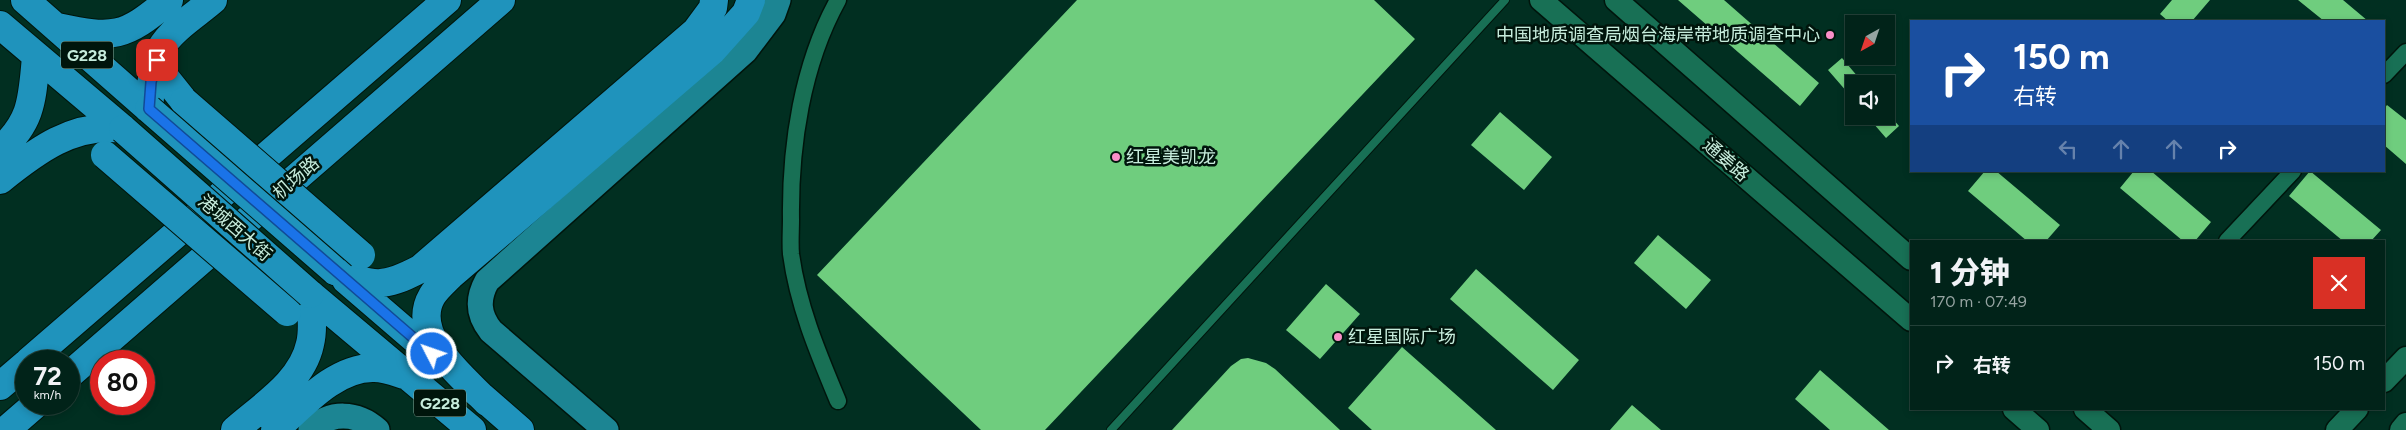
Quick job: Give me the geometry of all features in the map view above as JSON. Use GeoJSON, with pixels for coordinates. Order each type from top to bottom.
{"type":"FeatureCollection","features":[{"type":"Feature","properties":{"kind":"highway","name":"港城西大街"},"geometry":{"type":"LineString","coordinates":[[25,0],[520,430]]}},
{"type":"Feature","properties":{"kind":"highway"},"geometry":{"type":"LineString","coordinates":[[53,26],[93,35],[119,33],[144,21],[169,0]]}},
{"type":"Feature","properties":{"kind":"highway"},"geometry":{"type":"LineString","coordinates":[[149,109],[151,82],[157,60],[167,40],[213,0]]}},
{"type":"Feature","properties":{"kind":"highway","name":"机场路"},"geometry":{"type":"LineString","coordinates":[[42,350],[447,0]]}},
{"type":"Feature","properties":{"kind":"highway","name":"机场路"},"geometry":{"type":"LineString","coordinates":[[80,365],[501,0]]}},
{"type":"Feature","properties":{"kind":"highway"},"geometry":{"type":"LineString","coordinates":[[335,271],[376,285],[406,276],[436,256],[696,31],[709,14],[714,0]]}},
{"type":"Feature","properties":{"kind":"highway"},"geometry":{"type":"LineString","coordinates":[[487,402],[436,346],[426,320],[427,308],[432,295],[450,276],[712,50],[746,13],[751,0]]}},
{"type":"Feature","properties":{"kind":"highway","name":"港城西大街"},"geometry":{"type":"LineString","coordinates":[[0,24],[36,57],[123,129],[310,294],[472,430]]}},
{"type":"Feature","properties":{"kind":"highway"},"geometry":{"type":"LineString","coordinates":[[0,150],[24,125],[30,107],[36,57]]}},
{"type":"Feature","properties":{"kind":"highway"},"geometry":{"type":"LineString","coordinates":[[157,60],[164,76],[184,101],[361,255],[384,270],[406,276]]}},
{"type":"Feature","properties":{"kind":"highway"},"geometry":{"type":"LineString","coordinates":[[0,180],[36,151],[77,132],[96,127],[123,129]]}},
{"type":"Feature","properties":{"kind":"highway"},"geometry":{"type":"LineString","coordinates":[[58,140],[78,142],[105,155],[297,320],[311,343]]}},
{"type":"Feature","properties":{"kind":"highway"},"geometry":{"type":"LineString","coordinates":[[235,430],[294,378],[304,364],[311,343],[310,294]]}},
{"type":"Feature","properties":{"kind":"highway"},"geometry":{"type":"LineString","coordinates":[[275,430],[323,389],[343,376],[364,368],[376,368],[408,376]]}},
{"type":"Feature","properties":{"kind":"highway","name":"机场路"},"geometry":{"type":"LineString","coordinates":[[0,386],[15,373]]}},
{"type":"Feature","properties":{"kind":"highway"},"geometry":{"type":"LineString","coordinates":[[6,430],[23,415]]}},
{"type":"Feature","properties":{"kind":"main road"},"geometry":{"type":"LineString","coordinates":[[606,430],[492,331],[481,315],[482,292],[487,281],[745,51],[773,14],[778,0]]}},
{"type":"Feature","properties":{"kind":"main road"},"geometry":{"type":"LineString","coordinates":[[311,430],[324,420],[339,416],[352,416],[368,423],[377,430]]}},
{"type":"Feature","properties":{"kind":"street"},"geometry":{"type":"LineString","coordinates":[[838,0],[826,22],[808,77],[797,123],[790,193],[791,253],[808,330],[838,401]]}},
{"type":"Feature","properties":{"kind":"street","name":"通姜路"},"geometry":{"type":"LineString","coordinates":[[1541,0],[1910,319]]}},
{"type":"Feature","properties":{"kind":"street"},"geometry":{"type":"LineString","coordinates":[[1616,0],[1910,258]]}},
{"type":"Feature","properties":{"kind":"street"},"geometry":{"type":"LineString","coordinates":[[2385,74],[2406,52]]}},
{"type":"Feature","properties":{"kind":"street"},"geometry":{"type":"LineString","coordinates":[[2228,240],[2292,172]]}},
{"type":"Feature","properties":{"kind":"street"},"geometry":{"type":"LineString","coordinates":[[2385,380],[2406,358]]}},
{"type":"Feature","properties":{"kind":"street"},"geometry":{"type":"LineString","coordinates":[[2015,410],[2038,430]]}},
{"type":"Feature","properties":{"kind":"street"},"geometry":{"type":"LineString","coordinates":[[2086,410],[2109,430]]}},
{"type":"Feature","properties":{"kind":"street"},"geometry":{"type":"LineString","coordinates":[[2337,430],[2356,410]]}},
{"type":"Feature","properties":{"kind":"street"},"geometry":{"type":"LineString","coordinates":[[2401,430],[2406,424]]}},
{"type":"Feature","properties":{"kind":"lane"},"geometry":{"type":"LineString","coordinates":[[1111,430],[1505,0]]}},
{"type":"Feature","properties":{"kind":"building","name":"红星美凯龙"},"geometry":{"type":"Polygon","coordinates":[[[1077,0],[1374,0],[1415,39],[1045,430],[981,430],[817,275],[1077,0]]]}},
{"type":"Feature","properties":{"kind":"building"},"geometry":{"type":"Polygon","coordinates":[[[1678,0],[1724,0],[1819,83],[1800,106],[1678,0]]]}},
{"type":"Feature","properties":{"kind":"building"},"geometry":{"type":"Polygon","coordinates":[[[2172,0],[2210,0],[2193,20],[2167,20],[2160,14],[2172,0]]]}},
{"type":"Feature","properties":{"kind":"building"},"geometry":{"type":"Polygon","coordinates":[[[2298,0],[2343,0],[2367,20],[2323,20],[2298,0]]]}},
{"type":"Feature","properties":{"kind":"building"},"geometry":{"type":"Polygon","coordinates":[[[1842,58],[1845,65],[1848,65],[1856,75],[1845,75],[1845,90],[1828,70],[1842,58]]]}},
{"type":"Feature","properties":{"kind":"building"},"geometry":{"type":"Polygon","coordinates":[[[2387,105],[2406,120],[2406,164],[2385,146],[2385,108],[2387,105]]]}},
{"type":"Feature","properties":{"kind":"building"},"geometry":{"type":"Polygon","coordinates":[[[1500,112],[1552,157],[1524,190],[1471,145],[1500,112]]]}},
{"type":"Feature","properties":{"kind":"building"},"geometry":{"type":"Polygon","coordinates":[[[1895,121],[1899,126],[1886,138],[1875,125],[1895,125],[1895,121]]]}},
{"type":"Feature","properties":{"kind":"building"},"geometry":{"type":"Polygon","coordinates":[[[1984,172],[1997,172],[2060,225],[2047,240],[2026,240],[1968,191],[1984,172]]]}},
{"type":"Feature","properties":{"kind":"building"},"geometry":{"type":"Polygon","coordinates":[[[2133,172],[2152,172],[2211,222],[2196,240],[2182,240],[2120,188],[2133,172]]]}},
{"type":"Feature","properties":{"kind":"building"},"geometry":{"type":"Polygon","coordinates":[[[2311,172],[2381,230],[2372,240],[2342,240],[2289,196],[2311,172]]]}},
{"type":"Feature","properties":{"kind":"building"},"geometry":{"type":"Polygon","coordinates":[[[1658,235],[1711,280],[1686,309],[1634,263],[1658,235]]]}},
{"type":"Feature","properties":{"kind":"building"},"geometry":{"type":"Polygon","coordinates":[[[1476,269],[1579,360],[1553,390],[1450,299],[1476,269]]]}},
{"type":"Feature","properties":{"kind":"building"},"geometry":{"type":"Polygon","coordinates":[[[1326,284],[1360,314],[1320,359],[1286,330],[1326,284]]]}},
{"type":"Feature","properties":{"kind":"building"},"geometry":{"type":"Polygon","coordinates":[[[1402,347],[1496,430],[1372,430],[1348,408],[1402,347]]]}},
{"type":"Feature","properties":{"kind":"building"},"geometry":{"type":"Polygon","coordinates":[[[1248,358],[1266,363],[1275,369],[1340,430],[1172,430],[1231,366],[1241,359],[1248,358]]]}},
{"type":"Feature","properties":{"kind":"building"},"geometry":{"type":"Polygon","coordinates":[[[1820,370],[1889,430],[1830,430],[1795,399],[1820,370]]]}},
{"type":"Feature","properties":{"kind":"building"},"geometry":{"type":"Polygon","coordinates":[[[1632,405],[1661,430],[1610,430],[1632,405]]]}},
{"type":"Feature","properties":{"kind":"place","name":"中国地质调查局烟台海岸带地质调查中心"},"geometry":{"type":"Point","coordinates":[1830,35]}},
{"type":"Feature","properties":{"kind":"place","name":"红星美凯龙"},"geometry":{"type":"Point","coordinates":[1116,157]}},
{"type":"Feature","properties":{"kind":"place","name":"红星国际广场"},"geometry":{"type":"Point","coordinates":[1338,337]}},
{"type":"Feature","properties":{"kind":"route"},"geometry":{"type":"LineString","coordinates":[[157,60],[151,82],[149,109],[432,354]]}}]}
